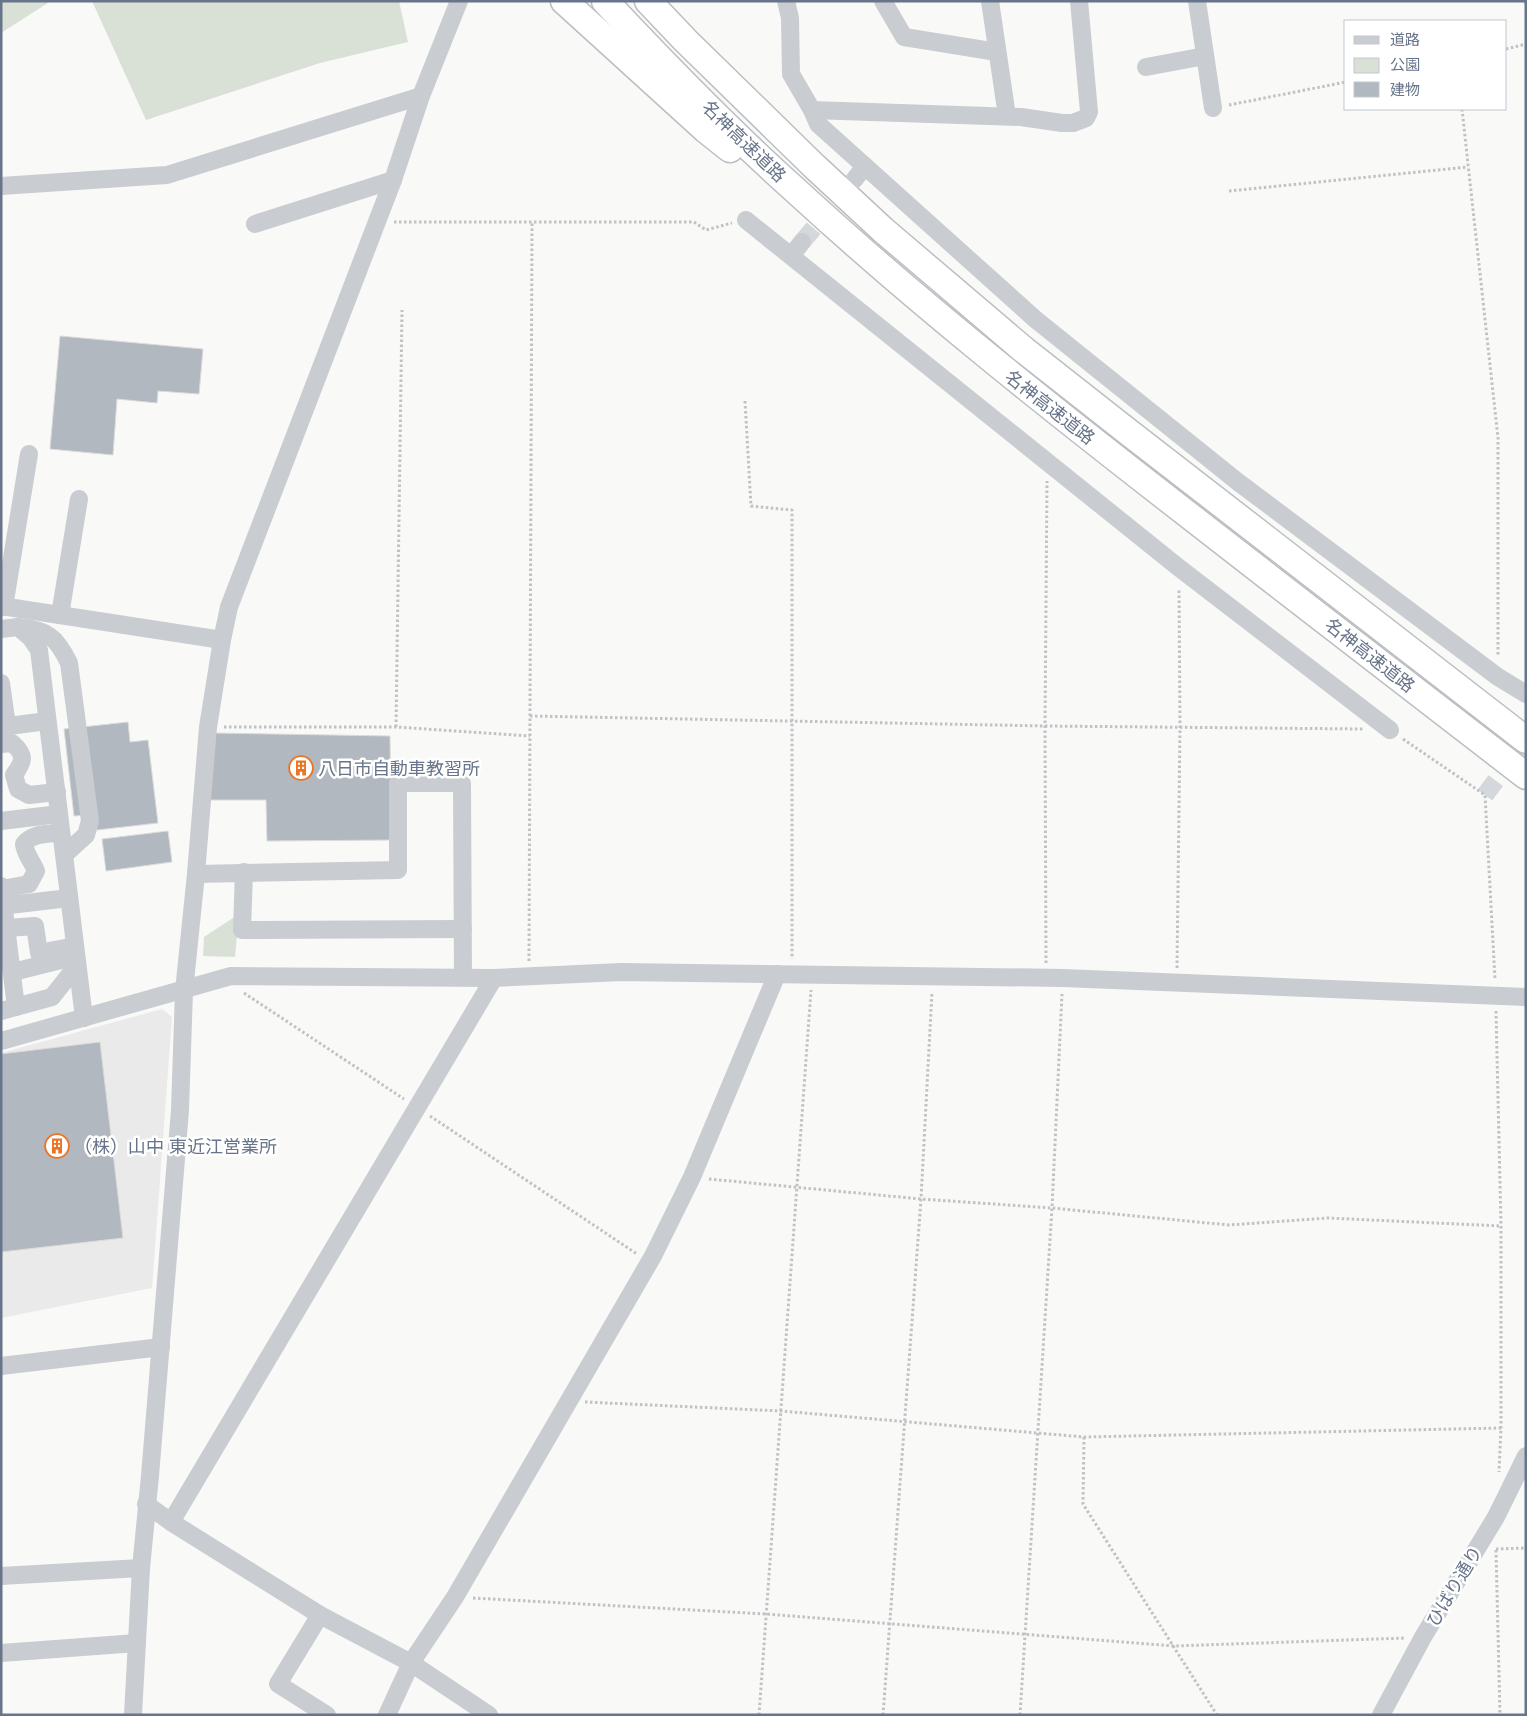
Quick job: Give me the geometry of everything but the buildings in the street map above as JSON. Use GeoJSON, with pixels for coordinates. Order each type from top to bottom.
{"type":"FeatureCollection","features":[{"type":"Feature","properties":{"kind":"highway"},"geometry":{"type":"LineString","coordinates":[[564,1],[706,130],[1005,371]]}},
{"type":"Feature","properties":{"kind":"highway","name":"名神高速道路"},"geometry":{"type":"LineString","coordinates":[[605,1],[663,62],[791,187],[864,253],[1005,371],[1235,552],[1526,776]]}},
{"type":"Feature","properties":{"kind":"highway","name":"名神高速道路"},"geometry":{"type":"LineString","coordinates":[[648,1],[686,41],[842,192],[883,230],[1024,350],[1526,740]]}},
{"type":"Feature","properties":{"kind":"street"},"geometry":{"type":"LineString","coordinates":[[133,1715],[141,1568],[180,1110],[184,991],[208,727],[222,640],[229,607],[393,180],[421,96],[459,1]]}},
{"type":"Feature","properties":{"kind":"street"},"geometry":{"type":"LineString","coordinates":[[786,1],[790,18],[791,74],[818,124],[860,173],[1035,318],[1238,482],[1498,677],[1526,694]]}},
{"type":"Feature","properties":{"kind":"street"},"geometry":{"type":"LineString","coordinates":[[884,1],[904,37],[997,52]]}},
{"type":"Feature","properties":{"kind":"street"},"geometry":{"type":"LineString","coordinates":[[990,1],[1006,116]]}},
{"type":"Feature","properties":{"kind":"street"},"geometry":{"type":"LineString","coordinates":[[812,110],[1006,116],[1062,123],[1073,123],[1086,118],[1089,112],[1079,1]]}},
{"type":"Feature","properties":{"kind":"street"},"geometry":{"type":"LineString","coordinates":[[1197,1],[1213,108]]}},
{"type":"Feature","properties":{"kind":"street"},"geometry":{"type":"LineString","coordinates":[[1146,67],[1205,56]]}},
{"type":"Feature","properties":{"kind":"street"},"geometry":{"type":"LineString","coordinates":[[1,186],[166,175],[421,96]]}},
{"type":"Feature","properties":{"kind":"street"},"geometry":{"type":"LineString","coordinates":[[255,224],[393,180]]}},
{"type":"Feature","properties":{"kind":"street"},"geometry":{"type":"LineString","coordinates":[[746,220],[796,249],[1047,461],[1178,567],[1390,730]]}},
{"type":"Feature","properties":{"kind":"street"},"geometry":{"type":"LineString","coordinates":[[29,454],[3,607],[222,640]]}},
{"type":"Feature","properties":{"kind":"street"},"geometry":{"type":"LineString","coordinates":[[60,616],[79,499]]}},
{"type":"Feature","properties":{"kind":"street"},"geometry":{"type":"LineString","coordinates":[[9,628],[30,637],[39,650],[46,721],[57,792],[84,1018]]}},
{"type":"Feature","properties":{"kind":"street"},"geometry":{"type":"LineString","coordinates":[[9,628],[36,629],[50,635],[62,648],[69,663],[90,821],[86,835],[64,854]]}},
{"type":"Feature","properties":{"kind":"street"},"geometry":{"type":"LineString","coordinates":[[1,683],[4,727],[46,721]]}},
{"type":"Feature","properties":{"kind":"street"},"geometry":{"type":"LineString","coordinates":[[1,744],[12,742],[20,750],[22,756],[21,765],[14,775],[18,789],[29,795],[57,792]]}},
{"type":"Feature","properties":{"kind":"street"},"geometry":{"type":"LineString","coordinates":[[196,874],[398,870],[398,783],[462,784],[462,977]]}},
{"type":"Feature","properties":{"kind":"street"},"geometry":{"type":"LineString","coordinates":[[1,821],[59,814]]}},
{"type":"Feature","properties":{"kind":"street"},"geometry":{"type":"LineString","coordinates":[[2,896],[28,884],[36,871],[31,859],[25,852],[24,844],[28,838],[37,835],[61,833]]}},
{"type":"Feature","properties":{"kind":"street"},"geometry":{"type":"LineString","coordinates":[[244,872],[242,930],[463,929]]}},
{"type":"Feature","properties":{"kind":"street"},"geometry":{"type":"LineString","coordinates":[[2,896],[69,898]]}},
{"type":"Feature","properties":{"kind":"street"},"geometry":{"type":"LineString","coordinates":[[2,896],[13,972],[9,1009],[52,997],[75,968],[76,951]]}},
{"type":"Feature","properties":{"kind":"street"},"geometry":{"type":"LineString","coordinates":[[7,928],[35,926],[39,952],[76,951]]}},
{"type":"Feature","properties":{"kind":"street"},"geometry":{"type":"LineString","coordinates":[[13,972],[76,951]]}},
{"type":"Feature","properties":{"kind":"street"},"geometry":{"type":"LineString","coordinates":[[1,1041],[184,991],[231,976],[494,978],[621,972],[933,976],[1055,978],[1526,997]]}},
{"type":"Feature","properties":{"kind":"street"},"geometry":{"type":"LineString","coordinates":[[387,1715],[411,1663],[455,1597],[650,1263],[692,1177],[784,974]]}},
{"type":"Feature","properties":{"kind":"street"},"geometry":{"type":"LineString","coordinates":[[171,1522],[494,978]]}},
{"type":"Feature","properties":{"kind":"street"},"geometry":{"type":"LineString","coordinates":[[1,1366],[161,1346]]}},
{"type":"Feature","properties":{"kind":"street","name":"ひばり通り"},"geometry":{"type":"LineString","coordinates":[[1381,1715],[1423,1637],[1496,1517],[1526,1456]]}},
{"type":"Feature","properties":{"kind":"street"},"geometry":{"type":"LineString","coordinates":[[146,1504],[171,1522],[320,1615],[411,1663],[489,1715]]}},
{"type":"Feature","properties":{"kind":"street"},"geometry":{"type":"LineString","coordinates":[[1,1576],[141,1568]]}},
{"type":"Feature","properties":{"kind":"street"},"geometry":{"type":"LineString","coordinates":[[320,1615],[278,1684],[327,1715]]}},
{"type":"Feature","properties":{"kind":"street"},"geometry":{"type":"LineString","coordinates":[[1,1653],[137,1643]]}},
{"type":"Feature","properties":{"kind":"path"},"geometry":{"type":"LineString","coordinates":[[1525,1],[1526,6]]}},
{"type":"Feature","properties":{"kind":"path"},"geometry":{"type":"LineString","coordinates":[[1507,49],[1526,44]]}},
{"type":"Feature","properties":{"kind":"path"},"geometry":{"type":"LineString","coordinates":[[1213,108],[1344,82]]}},
{"type":"Feature","properties":{"kind":"path"},"geometry":{"type":"LineString","coordinates":[[1462,110],[1498,438],[1498,677]]}},
{"type":"Feature","properties":{"kind":"path"},"geometry":{"type":"LineString","coordinates":[[1229,191],[1468,167]]}},
{"type":"Feature","properties":{"kind":"path"},"geometry":{"type":"LineString","coordinates":[[376,222],[694,222],[706,230],[746,220]]}},
{"type":"Feature","properties":{"kind":"path"},"geometry":{"type":"LineString","coordinates":[[529,977],[532,222]]}},
{"type":"Feature","properties":{"kind":"path"},"geometry":{"type":"LineString","coordinates":[[396,727],[402,310]]}},
{"type":"Feature","properties":{"kind":"path"},"geometry":{"type":"LineString","coordinates":[[745,401],[751,506],[792,510],[784,974]]}},
{"type":"Feature","properties":{"kind":"path"},"geometry":{"type":"LineString","coordinates":[[1020,1715],[1052,1208],[1055,978],[1045,726],[1047,461]]}},
{"type":"Feature","properties":{"kind":"path"},"geometry":{"type":"LineString","coordinates":[[1177,983],[1180,727],[1178,567]]}},
{"type":"Feature","properties":{"kind":"path"},"geometry":{"type":"LineString","coordinates":[[530,716],[1045,726],[1390,730],[1485,795],[1496,997],[1501,1226],[1501,1428],[1498,1478]]}},
{"type":"Feature","properties":{"kind":"path"},"geometry":{"type":"LineString","coordinates":[[208,727],[396,727],[530,736]]}},
{"type":"Feature","properties":{"kind":"path"},"geometry":{"type":"LineString","coordinates":[[759,1715],[812,975]]}},
{"type":"Feature","properties":{"kind":"path"},"geometry":{"type":"LineString","coordinates":[[883,1715],[921,1199],[933,976]]}},
{"type":"Feature","properties":{"kind":"path"},"geometry":{"type":"LineString","coordinates":[[240,990],[650,1263]]}},
{"type":"Feature","properties":{"kind":"path"},"geometry":{"type":"LineString","coordinates":[[692,1177],[921,1199],[1052,1208],[1229,1225],[1328,1218],[1501,1226]]}},
{"type":"Feature","properties":{"kind":"path"},"geometry":{"type":"LineString","coordinates":[[570,1401],[781,1411],[1084,1437],[1501,1428]]}},
{"type":"Feature","properties":{"kind":"path"},"geometry":{"type":"LineString","coordinates":[[1084,1437],[1083,1504],[1217,1715]]}},
{"type":"Feature","properties":{"kind":"path"},"geometry":{"type":"LineString","coordinates":[[1496,1517],[1500,1715]]}},
{"type":"Feature","properties":{"kind":"path"},"geometry":{"type":"LineString","coordinates":[[1496,1549],[1526,1548]]}},
{"type":"Feature","properties":{"kind":"path"},"geometry":{"type":"LineString","coordinates":[[455,1597],[766,1614],[1174,1646],[1423,1637]]}},
{"type":"Feature","properties":{"kind":"shaded area"},"geometry":{"type":"Polygon","coordinates":[[[162,1009],[172,1017],[152,1288],[1,1318],[1,1053],[162,1009]]]}},
{"type":"Feature","properties":{"kind":"green space"},"geometry":{"type":"Polygon","coordinates":[[[1,1],[51,1],[1,33],[1,1]]]}},
{"type":"Feature","properties":{"kind":"green space"},"geometry":{"type":"Polygon","coordinates":[[[92,1],[399,1],[408,42],[320,63],[146,120],[92,1]]]}},
{"type":"Feature","properties":{"kind":"green space"},"geometry":{"type":"Polygon","coordinates":[[[239,914],[235,957],[203,956],[204,937],[239,914]]]}},
{"type":"Feature","properties":{"kind":"tunnel"},"geometry":{"type":"LineString","coordinates":[[802,242],[850,185]]}},
{"type":"Feature","properties":{"kind":"tunnel"},"geometry":{"type":"LineString","coordinates":[[1485,795],[1526,740]]}},
{"type":"Feature","properties":{"kind":"place","name":"八日市自動車教習所"},"geometry":{"type":"Point","coordinates":[301,768]}},
{"type":"Feature","properties":{"kind":"place","name":"（株）山中 東近江営業所"},"geometry":{"type":"Point","coordinates":[57,1146]}}]}
